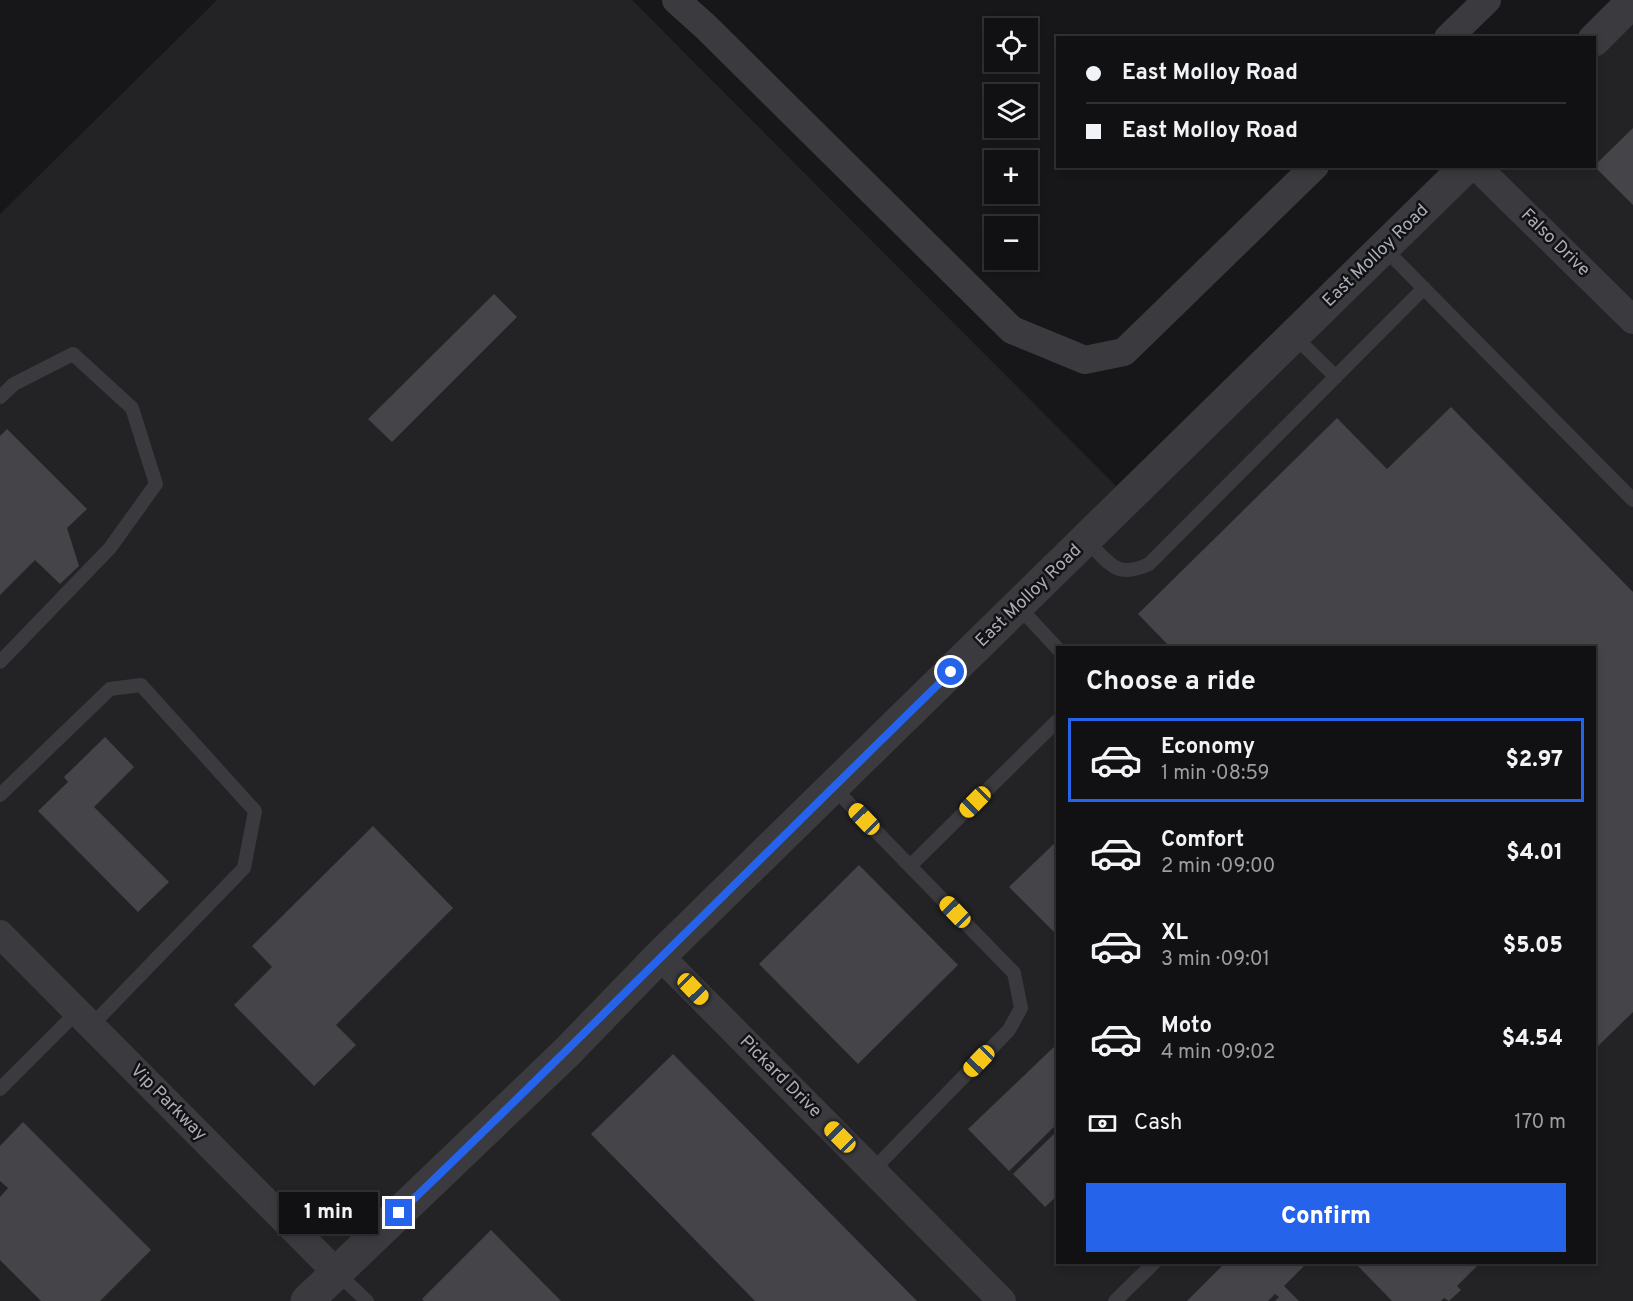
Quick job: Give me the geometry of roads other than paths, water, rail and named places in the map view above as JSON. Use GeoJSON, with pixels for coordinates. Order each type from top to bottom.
{"type":"FeatureCollection","features":[{"type":"Feature","properties":{"kind":"street"},"geometry":{"type":"LineString","coordinates":[[676,0],[1012,330],[1085,360],[1124,352],[1313,168]]}},
{"type":"Feature","properties":{"kind":"street"},"geometry":{"type":"LineString","coordinates":[[1450,36],[1487,0]]}},
{"type":"Feature","properties":{"kind":"street"},"geometry":{"type":"LineString","coordinates":[[1596,38],[1626,13]]}},
{"type":"Feature","properties":{"kind":"street","name":"East Molloy Road"},"geometry":{"type":"LineString","coordinates":[[307,1301],[567,1052],[660,956],[1465,168]]}},
{"type":"Feature","properties":{"kind":"street","name":"Falso Drive"},"geometry":{"type":"LineString","coordinates":[[1478,168],[1633,320]]}},
{"type":"Feature","properties":{"kind":"street","name":"Vip Parkway"},"geometry":{"type":"LineString","coordinates":[[0,934],[336,1272]]}},
{"type":"Feature","properties":{"kind":"street","name":"Pickard Drive"},"geometry":{"type":"LineString","coordinates":[[660,956],[1002,1301]]}},
{"type":"Feature","properties":{"kind":"lane"},"geometry":{"type":"LineString","coordinates":[[1384,248],[1633,500]]}},
{"type":"Feature","properties":{"kind":"lane"},"geometry":{"type":"LineString","coordinates":[[1086,540],[1116,570],[1133,572],[1149,564],[1424,288]]}},
{"type":"Feature","properties":{"kind":"lane"},"geometry":{"type":"LineString","coordinates":[[1294,336],[1336,377]]}},
{"type":"Feature","properties":{"kind":"lane"},"geometry":{"type":"LineString","coordinates":[[0,398],[15,384],[73,354],[132,408],[156,484],[110,548],[0,662]]}},
{"type":"Feature","properties":{"kind":"lane"},"geometry":{"type":"LineString","coordinates":[[1018,606],[1056,647]]}},
{"type":"Feature","properties":{"kind":"lane"},"geometry":{"type":"LineString","coordinates":[[0,795],[110,689],[141,685],[255,811],[244,868],[84,1019],[0,1089]]}},
{"type":"Feature","properties":{"kind":"lane"},"geometry":{"type":"LineString","coordinates":[[910,866],[1056,722]]}},
{"type":"Feature","properties":{"kind":"lane"},"geometry":{"type":"LineString","coordinates":[[833,787],[1014,973],[1021,1008],[1009,1030],[873,1170]]}},
{"type":"Feature","properties":{"kind":"lane"},"geometry":{"type":"LineString","coordinates":[[1115,1301],[1153,1264]]}},
{"type":"Feature","properties":{"kind":"lane"},"geometry":{"type":"LineString","coordinates":[[336,1272],[367,1301]]}}]}
